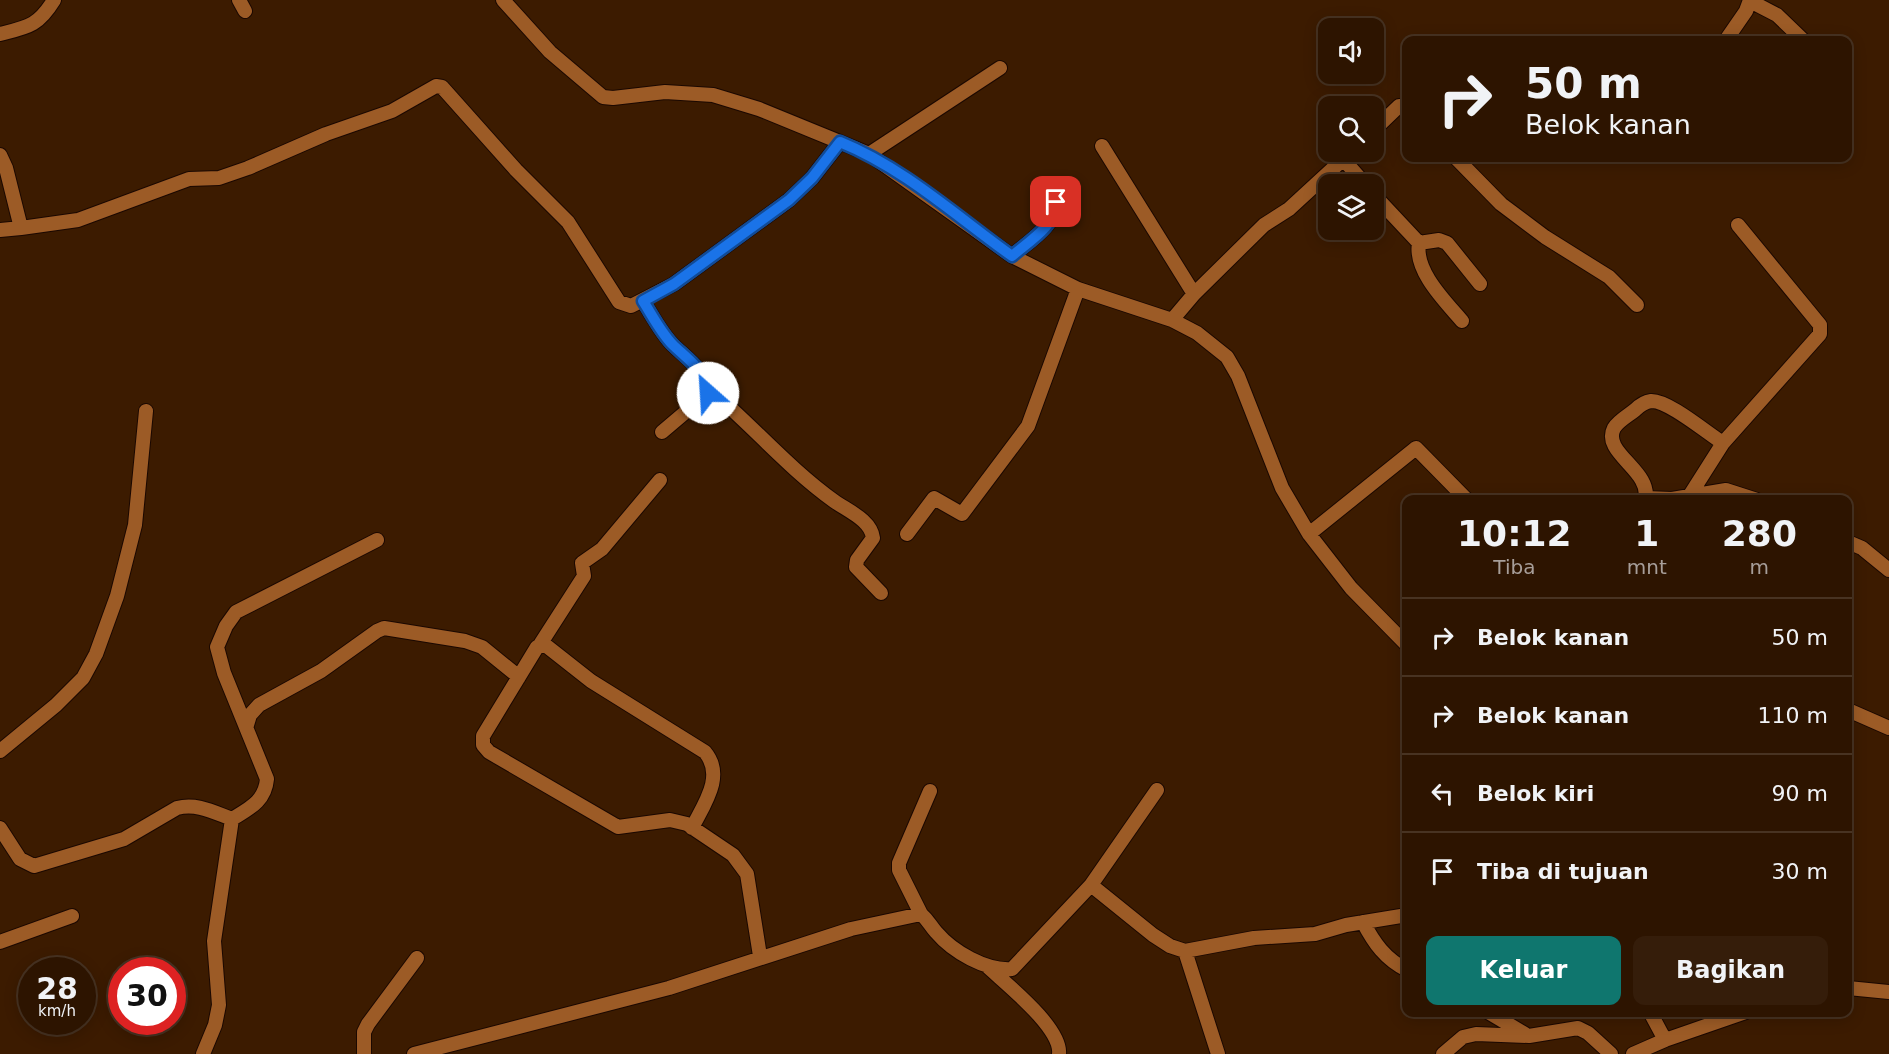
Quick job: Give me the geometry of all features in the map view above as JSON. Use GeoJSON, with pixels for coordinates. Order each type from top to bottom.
{"type":"FeatureCollection","features":[{"type":"Feature","properties":{"kind":"street"},"geometry":{"type":"LineString","coordinates":[[0,34],[34,24],[44,17],[54,0]]}},
{"type":"Feature","properties":{"kind":"street"},"geometry":{"type":"LineString","coordinates":[[503,0],[550,52],[603,97],[665,92],[712,95],[759,109],[869,154],[894,169],[1012,256],[1078,290],[1172,320],[1197,333],[1227,357],[1238,376],[1282,488],[1308,534],[1351,588],[1402,640]]}},
{"type":"Feature","properties":{"kind":"street"},"geometry":{"type":"LineString","coordinates":[[1729,36],[1746,11],[1750,0],[1777,15],[1799,36]]}},
{"type":"Feature","properties":{"kind":"street"},"geometry":{"type":"LineString","coordinates":[[869,154],[1000,68]]}},
{"type":"Feature","properties":{"kind":"street"},"geometry":{"type":"LineString","coordinates":[[0,230],[78,220],[189,179],[219,178],[326,134],[392,111],[436,86],[442,87],[516,170],[554,206],[568,222],[619,302],[631,306],[674,284],[789,200],[812,178],[840,142]]}},
{"type":"Feature","properties":{"kind":"street"},"geometry":{"type":"LineString","coordinates":[[1384,120],[1399,106],[1402,106]]}},
{"type":"Feature","properties":{"kind":"street"},"geometry":{"type":"LineString","coordinates":[[1102,146],[1194,294]]}},
{"type":"Feature","properties":{"kind":"street"},"geometry":{"type":"LineString","coordinates":[[0,155],[6,168],[21,228]]}},
{"type":"Feature","properties":{"kind":"street"},"geometry":{"type":"LineString","coordinates":[[1172,320],[1194,294],[1264,225],[1289,209],[1339,162]]}},
{"type":"Feature","properties":{"kind":"street"},"geometry":{"type":"LineString","coordinates":[[1460,162],[1501,204],[1545,237],[1609,277],[1637,305]]}},
{"type":"Feature","properties":{"kind":"street"},"geometry":{"type":"LineString","coordinates":[[1012,256],[1051,220],[1056,212],[1056,202],[1051,194]]}},
{"type":"Feature","properties":{"kind":"street"},"geometry":{"type":"LineString","coordinates":[[1384,206],[1419,243]]}},
{"type":"Feature","properties":{"kind":"street"},"geometry":{"type":"LineString","coordinates":[[1690,495],[1723,443],[1820,334],[1820,325],[1738,225]]}},
{"type":"Feature","properties":{"kind":"street"},"geometry":{"type":"LineString","coordinates":[[1419,243],[1444,240],[1480,284]]}},
{"type":"Feature","properties":{"kind":"street"},"geometry":{"type":"LineString","coordinates":[[1419,243],[1417,254],[1426,272],[1442,298],[1462,321]]}},
{"type":"Feature","properties":{"kind":"street"},"geometry":{"type":"LineString","coordinates":[[907,534],[934,498],[962,513],[1028,426],[1078,290]]}},
{"type":"Feature","properties":{"kind":"street"},"geometry":{"type":"LineString","coordinates":[[643,301],[672,344],[703,377],[709,388],[750,423],[798,473],[867,525],[873,538],[857,560],[856,567],[881,593]]}},
{"type":"Feature","properties":{"kind":"street"},"geometry":{"type":"LineString","coordinates":[[662,432],[708,393],[709,388]]}},
{"type":"Feature","properties":{"kind":"street"},"geometry":{"type":"LineString","coordinates":[[1645,495],[1643,479],[1617,450],[1612,435],[1615,426],[1643,403],[1650,401],[1665,405],[1723,443]]}},
{"type":"Feature","properties":{"kind":"street"},"geometry":{"type":"LineString","coordinates":[[0,751],[56,705],[83,678],[96,654],[117,597],[135,525],[146,411]]}},
{"type":"Feature","properties":{"kind":"street"},"geometry":{"type":"LineString","coordinates":[[1308,534],[1416,448],[1462,495]]}},
{"type":"Feature","properties":{"kind":"street"},"geometry":{"type":"LineString","coordinates":[[660,480],[602,549],[582,563],[584,576],[483,736],[483,745],[489,752],[618,827],[670,820],[692,828],[733,855],[742,864],[747,874],[760,956]]}},
{"type":"Feature","properties":{"kind":"street"},"geometry":{"type":"LineString","coordinates":[[1690,495],[1726,490],[1742,495]]}},
{"type":"Feature","properties":{"kind":"street"},"geometry":{"type":"LineString","coordinates":[[203,1054],[215,1025],[219,1005],[214,941],[232,819],[258,803],[266,792],[267,779],[224,673],[217,647],[226,626],[236,612],[377,540]]}},
{"type":"Feature","properties":{"kind":"street"},"geometry":{"type":"LineString","coordinates":[[1852,544],[1862,548],[1889,570]]}},
{"type":"Feature","properties":{"kind":"street"},"geometry":{"type":"LineString","coordinates":[[247,725],[250,715],[259,705],[300,685],[339,659],[376,630],[384,628],[465,641],[482,647],[519,677]]}},
{"type":"Feature","properties":{"kind":"street"},"geometry":{"type":"LineString","coordinates":[[542,643],[591,681],[699,746],[712,761],[715,769],[711,790],[692,828]]}},
{"type":"Feature","properties":{"kind":"street"},"geometry":{"type":"LineString","coordinates":[[1852,712],[1889,728]]}},
{"type":"Feature","properties":{"kind":"street"},"geometry":{"type":"LineString","coordinates":[[987,967],[1012,969],[1021,963],[1091,885],[1157,790]]}},
{"type":"Feature","properties":{"kind":"street"},"geometry":{"type":"LineString","coordinates":[[930,791],[899,863],[899,870],[921,914],[929,920],[937,933],[954,947],[987,967],[1028,1005],[1057,1041],[1059,1054]]}},
{"type":"Feature","properties":{"kind":"street"},"geometry":{"type":"LineString","coordinates":[[0,828],[20,860],[34,866],[124,839],[177,808],[185,806],[194,805],[232,819]]}},
{"type":"Feature","properties":{"kind":"street"},"geometry":{"type":"LineString","coordinates":[[1091,885],[1153,935],[1170,946],[1185,951],[1254,938],[1315,934],[1363,922],[1402,916]]}},
{"type":"Feature","properties":{"kind":"street"},"geometry":{"type":"LineString","coordinates":[[414,1054],[608,1001],[669,988],[760,956],[851,929],[921,914]]}},
{"type":"Feature","properties":{"kind":"street"},"geometry":{"type":"LineString","coordinates":[[0,942],[72,916]]}},
{"type":"Feature","properties":{"kind":"street"},"geometry":{"type":"LineString","coordinates":[[1363,922],[1374,943],[1387,958],[1402,967]]}},
{"type":"Feature","properties":{"kind":"street"},"geometry":{"type":"LineString","coordinates":[[1185,951],[1218,1054]]}},
{"type":"Feature","properties":{"kind":"street"},"geometry":{"type":"LineString","coordinates":[[364,1054],[364,1032],[368,1024],[417,958]]}},
{"type":"Feature","properties":{"kind":"street"},"geometry":{"type":"LineString","coordinates":[[1852,988],[1889,992]]}},
{"type":"Feature","properties":{"kind":"street"},"geometry":{"type":"LineString","coordinates":[[1497,1017],[1529,1036]]}},
{"type":"Feature","properties":{"kind":"street"},"geometry":{"type":"LineString","coordinates":[[1653,1017],[1665,1040]]}},
{"type":"Feature","properties":{"kind":"street"},"geometry":{"type":"LineString","coordinates":[[1633,1054],[1665,1040],[1732,1017]]}},
{"type":"Feature","properties":{"kind":"street"},"geometry":{"type":"LineString","coordinates":[[1443,1054],[1463,1037],[1476,1034],[1529,1036],[1578,1028],[1588,1033],[1611,1054]]}},
{"type":"Feature","properties":{"kind":"route"},"geometry":{"type":"LineString","coordinates":[[708,393],[709,388],[703,377],[683,353],[672,344],[643,301],[674,284],[789,200],[812,178],[840,142],[869,154],[894,169],[1012,256],[1051,220],[1056,212],[1056,202]]}}]}
